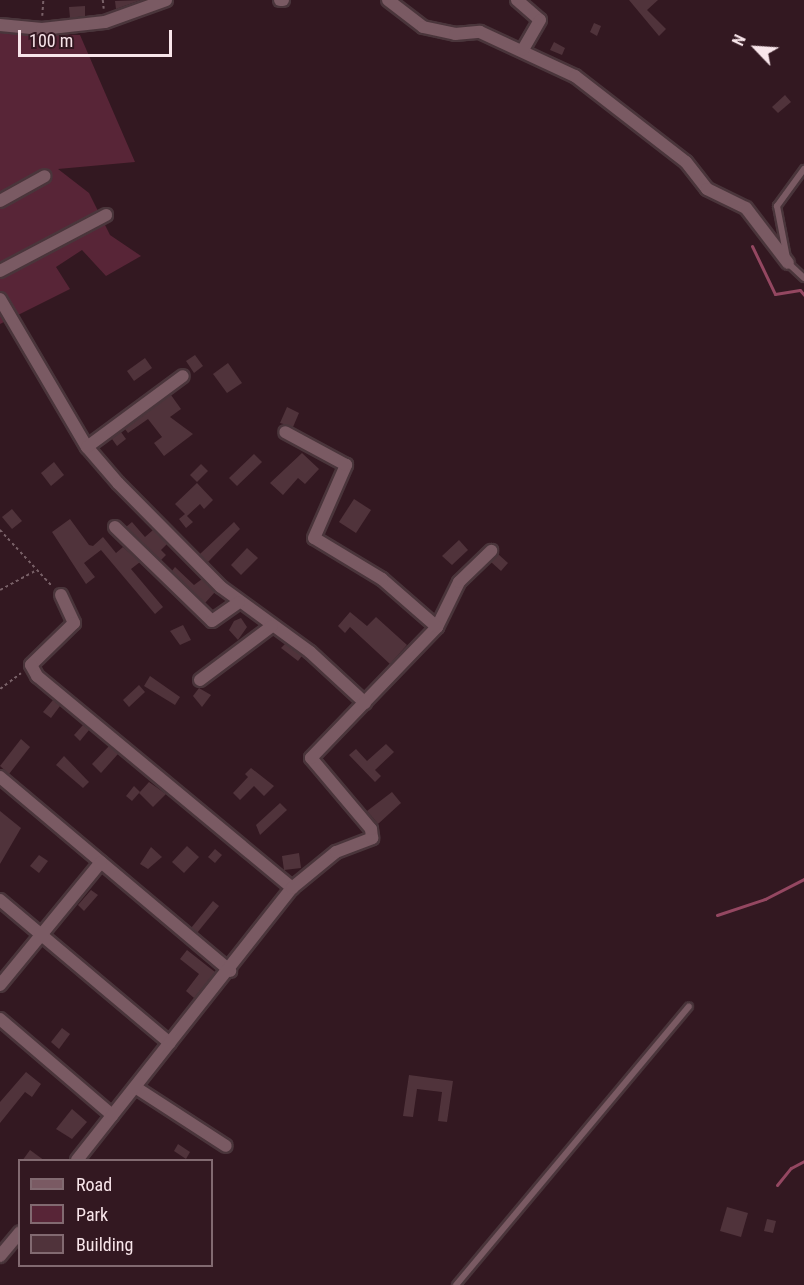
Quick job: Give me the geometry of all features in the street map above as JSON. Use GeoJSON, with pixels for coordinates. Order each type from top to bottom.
{"type":"FeatureCollection","features":[{"type":"Feature","properties":{"kind":"street"},"geometry":{"type":"LineString","coordinates":[[0,25],[42,29],[105,22],[166,0]]}},
{"type":"Feature","properties":{"kind":"street"},"geometry":{"type":"LineString","coordinates":[[388,0],[423,27],[455,34],[480,32],[523,49],[541,62],[575,76],[686,162],[707,189],[746,208],[788,263]]}},
{"type":"Feature","properties":{"kind":"street"},"geometry":{"type":"LineString","coordinates":[[517,0],[540,20],[523,49]]}},
{"type":"Feature","properties":{"kind":"street"},"geometry":{"type":"LineString","coordinates":[[0,201],[45,176]]}},
{"type":"Feature","properties":{"kind":"street"},"geometry":{"type":"LineString","coordinates":[[0,271],[106,215]]}},
{"type":"Feature","properties":{"kind":"street"},"geometry":{"type":"LineString","coordinates":[[0,299],[87,447],[239,603],[310,652],[365,703]]}},
{"type":"Feature","properties":{"kind":"street"},"geometry":{"type":"LineString","coordinates":[[87,447],[183,376]]}},
{"type":"Feature","properties":{"kind":"street"},"geometry":{"type":"LineString","coordinates":[[285,432],[346,465],[314,538],[382,579],[437,627]]}},
{"type":"Feature","properties":{"kind":"street"},"geometry":{"type":"LineString","coordinates":[[116,527],[212,621],[239,603]]}},
{"type":"Feature","properties":{"kind":"street"},"geometry":{"type":"LineString","coordinates":[[79,1159],[230,971],[291,888],[336,852],[372,838],[371,828],[311,758],[437,627],[459,582],[491,551]]}},
{"type":"Feature","properties":{"kind":"street"},"geometry":{"type":"LineString","coordinates":[[61,595],[74,623],[31,665],[37,676],[291,888]]}},
{"type":"Feature","properties":{"kind":"street"},"geometry":{"type":"LineString","coordinates":[[201,680],[272,626]]}},
{"type":"Feature","properties":{"kind":"street"},"geometry":{"type":"LineString","coordinates":[[0,777],[230,971]]}},
{"type":"Feature","properties":{"kind":"street"},"geometry":{"type":"LineString","coordinates":[[0,985],[101,862]]}},
{"type":"Feature","properties":{"kind":"street"},"geometry":{"type":"LineString","coordinates":[[0,900],[170,1043]]}},
{"type":"Feature","properties":{"kind":"street"},"geometry":{"type":"LineString","coordinates":[[0,1019],[112,1115]]}},
{"type":"Feature","properties":{"kind":"street"},"geometry":{"type":"LineString","coordinates":[[135,1087],[226,1146]]}},
{"type":"Feature","properties":{"kind":"street"},"geometry":{"type":"LineString","coordinates":[[0,1256],[18,1234]]}},
{"type":"Feature","properties":{"kind":"lane"},"geometry":{"type":"LineString","coordinates":[[804,169],[777,206],[788,263],[804,278]]}},
{"type":"Feature","properties":{"kind":"lane"},"geometry":{"type":"LineString","coordinates":[[456,1285],[689,1006]]}},
{"type":"Feature","properties":{"kind":"path"},"geometry":{"type":"LineString","coordinates":[[42,29],[43,0]]}},
{"type":"Feature","properties":{"kind":"path"},"geometry":{"type":"LineString","coordinates":[[0,530],[61,595]]}},
{"type":"Feature","properties":{"kind":"path"},"geometry":{"type":"LineString","coordinates":[[0,590],[37,570]]}},
{"type":"Feature","properties":{"kind":"path"},"geometry":{"type":"LineString","coordinates":[[0,689],[31,665]]}},
{"type":"Feature","properties":{"kind":"green space"},"geometry":{"type":"Polygon","coordinates":[[[0,33],[80,35],[135,162],[58,169],[89,193],[110,235],[141,256],[106,276],[82,250],[56,267],[70,289],[0,324],[0,33]]]}},
{"type":"Feature","properties":{"kind":"building"},"geometry":{"type":"Polygon","coordinates":[[[141,0],[116,9],[115,1],[141,0]]]}},
{"type":"Feature","properties":{"kind":"building"},"geometry":{"type":"Polygon","coordinates":[[[629,0],[658,0],[647,10],[666,29],[659,36],[629,0]]]}},
{"type":"Feature","properties":{"kind":"building"},"geometry":{"type":"Polygon","coordinates":[[[85,6],[85,16],[70,18],[69,7],[85,6]]]}},
{"type":"Feature","properties":{"kind":"building"},"geometry":{"type":"Polygon","coordinates":[[[594,23],[601,26],[597,36],[590,32],[594,23]]]}},
{"type":"Feature","properties":{"kind":"building"},"geometry":{"type":"Polygon","coordinates":[[[554,42],[565,48],[562,55],[550,50],[554,42]]]}},
{"type":"Feature","properties":{"kind":"building"},"geometry":{"type":"Polygon","coordinates":[[[785,95],[791,102],[778,113],[772,107],[785,95]]]}},
{"type":"Feature","properties":{"kind":"building"},"geometry":{"type":"Polygon","coordinates":[[[195,355],[203,366],[194,373],[186,361],[195,355]]]}},
{"type":"Feature","properties":{"kind":"building"},"geometry":{"type":"Polygon","coordinates":[[[145,358],[152,368],[134,381],[127,371],[145,358]]]}},
{"type":"Feature","properties":{"kind":"building"},"geometry":{"type":"Polygon","coordinates":[[[228,363],[242,383],[227,393],[213,374],[228,363]]]}},
{"type":"Feature","properties":{"kind":"building"},"geometry":{"type":"Polygon","coordinates":[[[171,395],[181,409],[170,417],[193,434],[164,456],[154,443],[162,437],[148,419],[128,433],[125,429],[171,395]]]}},
{"type":"Feature","properties":{"kind":"building"},"geometry":{"type":"Polygon","coordinates":[[[287,407],[299,413],[293,427],[280,423],[287,407]]]}},
{"type":"Feature","properties":{"kind":"building"},"geometry":{"type":"Polygon","coordinates":[[[121,432],[126,439],[117,446],[112,439],[121,432]]]}},
{"type":"Feature","properties":{"kind":"building"},"geometry":{"type":"Polygon","coordinates":[[[302,453],[319,469],[305,484],[298,478],[283,495],[270,483],[302,453]]]}},
{"type":"Feature","properties":{"kind":"building"},"geometry":{"type":"Polygon","coordinates":[[[254,454],[262,462],[237,486],[229,478],[254,454]]]}},
{"type":"Feature","properties":{"kind":"building"},"geometry":{"type":"Polygon","coordinates":[[[54,462],[64,475],[51,486],[41,473],[54,462]]]}},
{"type":"Feature","properties":{"kind":"building"},"geometry":{"type":"Polygon","coordinates":[[[201,464],[208,471],[197,482],[190,475],[201,464]]]}},
{"type":"Feature","properties":{"kind":"building"},"geometry":{"type":"Polygon","coordinates":[[[197,483],[213,500],[204,509],[200,504],[187,516],[193,522],[186,528],[179,519],[185,514],[175,504],[197,483]]]}},
{"type":"Feature","properties":{"kind":"building"},"geometry":{"type":"Polygon","coordinates":[[[354,499],[371,510],[356,533],[339,522],[354,499]]]}},
{"type":"Feature","properties":{"kind":"building"},"geometry":{"type":"Polygon","coordinates":[[[12,509],[22,521],[12,529],[2,517],[12,509]]]}},
{"type":"Feature","properties":{"kind":"building"},"geometry":{"type":"Polygon","coordinates":[[[70,519],[89,545],[93,546],[103,537],[116,553],[123,547],[140,562],[131,569],[163,607],[155,614],[101,550],[84,563],[95,577],[86,584],[52,532],[70,519]]]}},
{"type":"Feature","properties":{"kind":"building"},"geometry":{"type":"Polygon","coordinates":[[[132,522],[145,537],[153,530],[167,544],[161,550],[166,555],[161,560],[126,527],[132,522]]]}},
{"type":"Feature","properties":{"kind":"building"},"geometry":{"type":"Polygon","coordinates":[[[234,522],[240,529],[208,562],[200,554],[234,522]]]}},
{"type":"Feature","properties":{"kind":"building"},"geometry":{"type":"Polygon","coordinates":[[[459,540],[468,550],[452,565],[442,556],[459,540]]]}},
{"type":"Feature","properties":{"kind":"building"},"geometry":{"type":"Polygon","coordinates":[[[247,548],[258,558],[241,575],[231,565],[247,548]]]}},
{"type":"Feature","properties":{"kind":"building"},"geometry":{"type":"Polygon","coordinates":[[[498,554],[508,563],[501,571],[491,562],[498,554]]]}},
{"type":"Feature","properties":{"kind":"building"},"geometry":{"type":"Polygon","coordinates":[[[175,567],[194,585],[202,579],[215,592],[205,603],[172,571],[175,567]]]}},
{"type":"Feature","properties":{"kind":"building"},"geometry":{"type":"Polygon","coordinates":[[[350,612],[367,626],[376,617],[407,645],[390,664],[350,627],[345,633],[338,626],[350,612]]]}},
{"type":"Feature","properties":{"kind":"building"},"geometry":{"type":"Polygon","coordinates":[[[241,618],[247,627],[238,640],[229,630],[234,621],[241,618]]]}},
{"type":"Feature","properties":{"kind":"building"},"geometry":{"type":"Polygon","coordinates":[[[183,625],[191,640],[180,645],[170,631],[183,625]]]}},
{"type":"Feature","properties":{"kind":"building"},"geometry":{"type":"Polygon","coordinates":[[[285,644],[302,656],[298,661],[281,648],[285,644]]]}},
{"type":"Feature","properties":{"kind":"building"},"geometry":{"type":"Polygon","coordinates":[[[150,676],[180,697],[175,705],[144,686],[150,676]]]}},
{"type":"Feature","properties":{"kind":"building"},"geometry":{"type":"Polygon","coordinates":[[[139,685],[145,692],[129,707],[123,700],[139,685]]]}},
{"type":"Feature","properties":{"kind":"building"},"geometry":{"type":"Polygon","coordinates":[[[199,688],[211,695],[202,707],[193,696],[199,688]]]}},
{"type":"Feature","properties":{"kind":"building"},"geometry":{"type":"Polygon","coordinates":[[[53,700],[60,706],[51,718],[43,712],[53,700]]]}},
{"type":"Feature","properties":{"kind":"building"},"geometry":{"type":"Polygon","coordinates":[[[83,725],[89,730],[80,741],[74,735],[83,725]]]}},
{"type":"Feature","properties":{"kind":"building"},"geometry":{"type":"Polygon","coordinates":[[[21,739],[30,747],[9,774],[0,766],[21,739]]]}},
{"type":"Feature","properties":{"kind":"building"},"geometry":{"type":"Polygon","coordinates":[[[386,744],[394,752],[375,770],[381,776],[375,782],[349,755],[356,749],[367,761],[386,744]]]}},
{"type":"Feature","properties":{"kind":"building"},"geometry":{"type":"Polygon","coordinates":[[[109,746],[118,754],[101,773],[92,764],[109,746]]]}},
{"type":"Feature","properties":{"kind":"building"},"geometry":{"type":"Polygon","coordinates":[[[64,756],[89,782],[83,788],[56,765],[64,756]]]}},
{"type":"Feature","properties":{"kind":"building"},"geometry":{"type":"Polygon","coordinates":[[[251,768],[274,786],[264,796],[254,786],[240,800],[233,793],[248,777],[245,774],[251,768]]]}},
{"type":"Feature","properties":{"kind":"building"},"geometry":{"type":"Polygon","coordinates":[[[149,782],[166,794],[153,807],[139,793],[149,782]]]}},
{"type":"Feature","properties":{"kind":"building"},"geometry":{"type":"Polygon","coordinates":[[[134,786],[140,792],[132,801],[126,796],[134,786]]]}},
{"type":"Feature","properties":{"kind":"building"},"geometry":{"type":"Polygon","coordinates":[[[392,792],[401,803],[378,824],[367,811],[392,792]]]}},
{"type":"Feature","properties":{"kind":"building"},"geometry":{"type":"Polygon","coordinates":[[[280,803],[287,810],[260,835],[256,825],[280,803]]]}},
{"type":"Feature","properties":{"kind":"building"},"geometry":{"type":"Polygon","coordinates":[[[0,811],[21,828],[0,864],[0,811]]]}},
{"type":"Feature","properties":{"kind":"building"},"geometry":{"type":"Polygon","coordinates":[[[187,846],[199,857],[184,873],[172,862],[187,846]]]}},
{"type":"Feature","properties":{"kind":"building"},"geometry":{"type":"Polygon","coordinates":[[[151,847],[162,857],[148,869],[140,864],[151,847]]]}},
{"type":"Feature","properties":{"kind":"building"},"geometry":{"type":"Polygon","coordinates":[[[215,849],[222,855],[215,863],[208,857],[215,849]]]}},
{"type":"Feature","properties":{"kind":"building"},"geometry":{"type":"Polygon","coordinates":[[[299,853],[301,868],[284,870],[282,856],[299,853]]]}},
{"type":"Feature","properties":{"kind":"building"},"geometry":{"type":"Polygon","coordinates":[[[39,855],[48,861],[39,873],[30,866],[39,855]]]}},
{"type":"Feature","properties":{"kind":"building"},"geometry":{"type":"Polygon","coordinates":[[[91,890],[98,895],[84,911],[78,905],[91,890]]]}},
{"type":"Feature","properties":{"kind":"building"},"geometry":{"type":"Polygon","coordinates":[[[213,901],[219,906],[197,933],[191,928],[213,901]]]}},
{"type":"Feature","properties":{"kind":"building"},"geometry":{"type":"Polygon","coordinates":[[[187,950],[215,972],[194,998],[186,991],[199,974],[180,959],[187,950]]]}},
{"type":"Feature","properties":{"kind":"building"},"geometry":{"type":"Polygon","coordinates":[[[62,1028],[70,1034],[59,1049],[51,1042],[62,1028]]]}},
{"type":"Feature","properties":{"kind":"building"},"geometry":{"type":"Polygon","coordinates":[[[26,1072],[41,1084],[32,1097],[25,1092],[0,1123],[0,1102],[26,1072]]]}},
{"type":"Feature","properties":{"kind":"building"},"geometry":{"type":"Polygon","coordinates":[[[409,1075],[453,1081],[447,1122],[438,1121],[442,1092],[417,1089],[413,1117],[403,1116],[409,1075]]]}},
{"type":"Feature","properties":{"kind":"building"},"geometry":{"type":"Polygon","coordinates":[[[72,1109],[87,1122],[72,1139],[56,1129],[72,1109]]]}},
{"type":"Feature","properties":{"kind":"building"},"geometry":{"type":"Polygon","coordinates":[[[178,1144],[190,1152],[186,1159],[174,1151],[178,1144]]]}},
{"type":"Feature","properties":{"kind":"building"},"geometry":{"type":"Polygon","coordinates":[[[30,1150],[42,1159],[23,1159],[30,1150]]]}},
{"type":"Feature","properties":{"kind":"building"},"geometry":{"type":"Polygon","coordinates":[[[727,1207],[748,1213],[741,1237],[720,1231],[727,1207]]]}},
{"type":"Feature","properties":{"kind":"building"},"geometry":{"type":"Polygon","coordinates":[[[767,1219],[776,1221],[773,1233],[764,1231],[767,1219]]]}},
{"type":"Feature","properties":{"kind":"waterway"},"geometry":{"type":"LineString","coordinates":[[752,246],[775,294],[800,290],[804,295]]}},
{"type":"Feature","properties":{"kind":"waterway"},"geometry":{"type":"LineString","coordinates":[[717,915],[765,899],[804,879]]}},
{"type":"Feature","properties":{"kind":"waterway"},"geometry":{"type":"LineString","coordinates":[[777,1185],[791,1168],[804,1161]]}}]}
